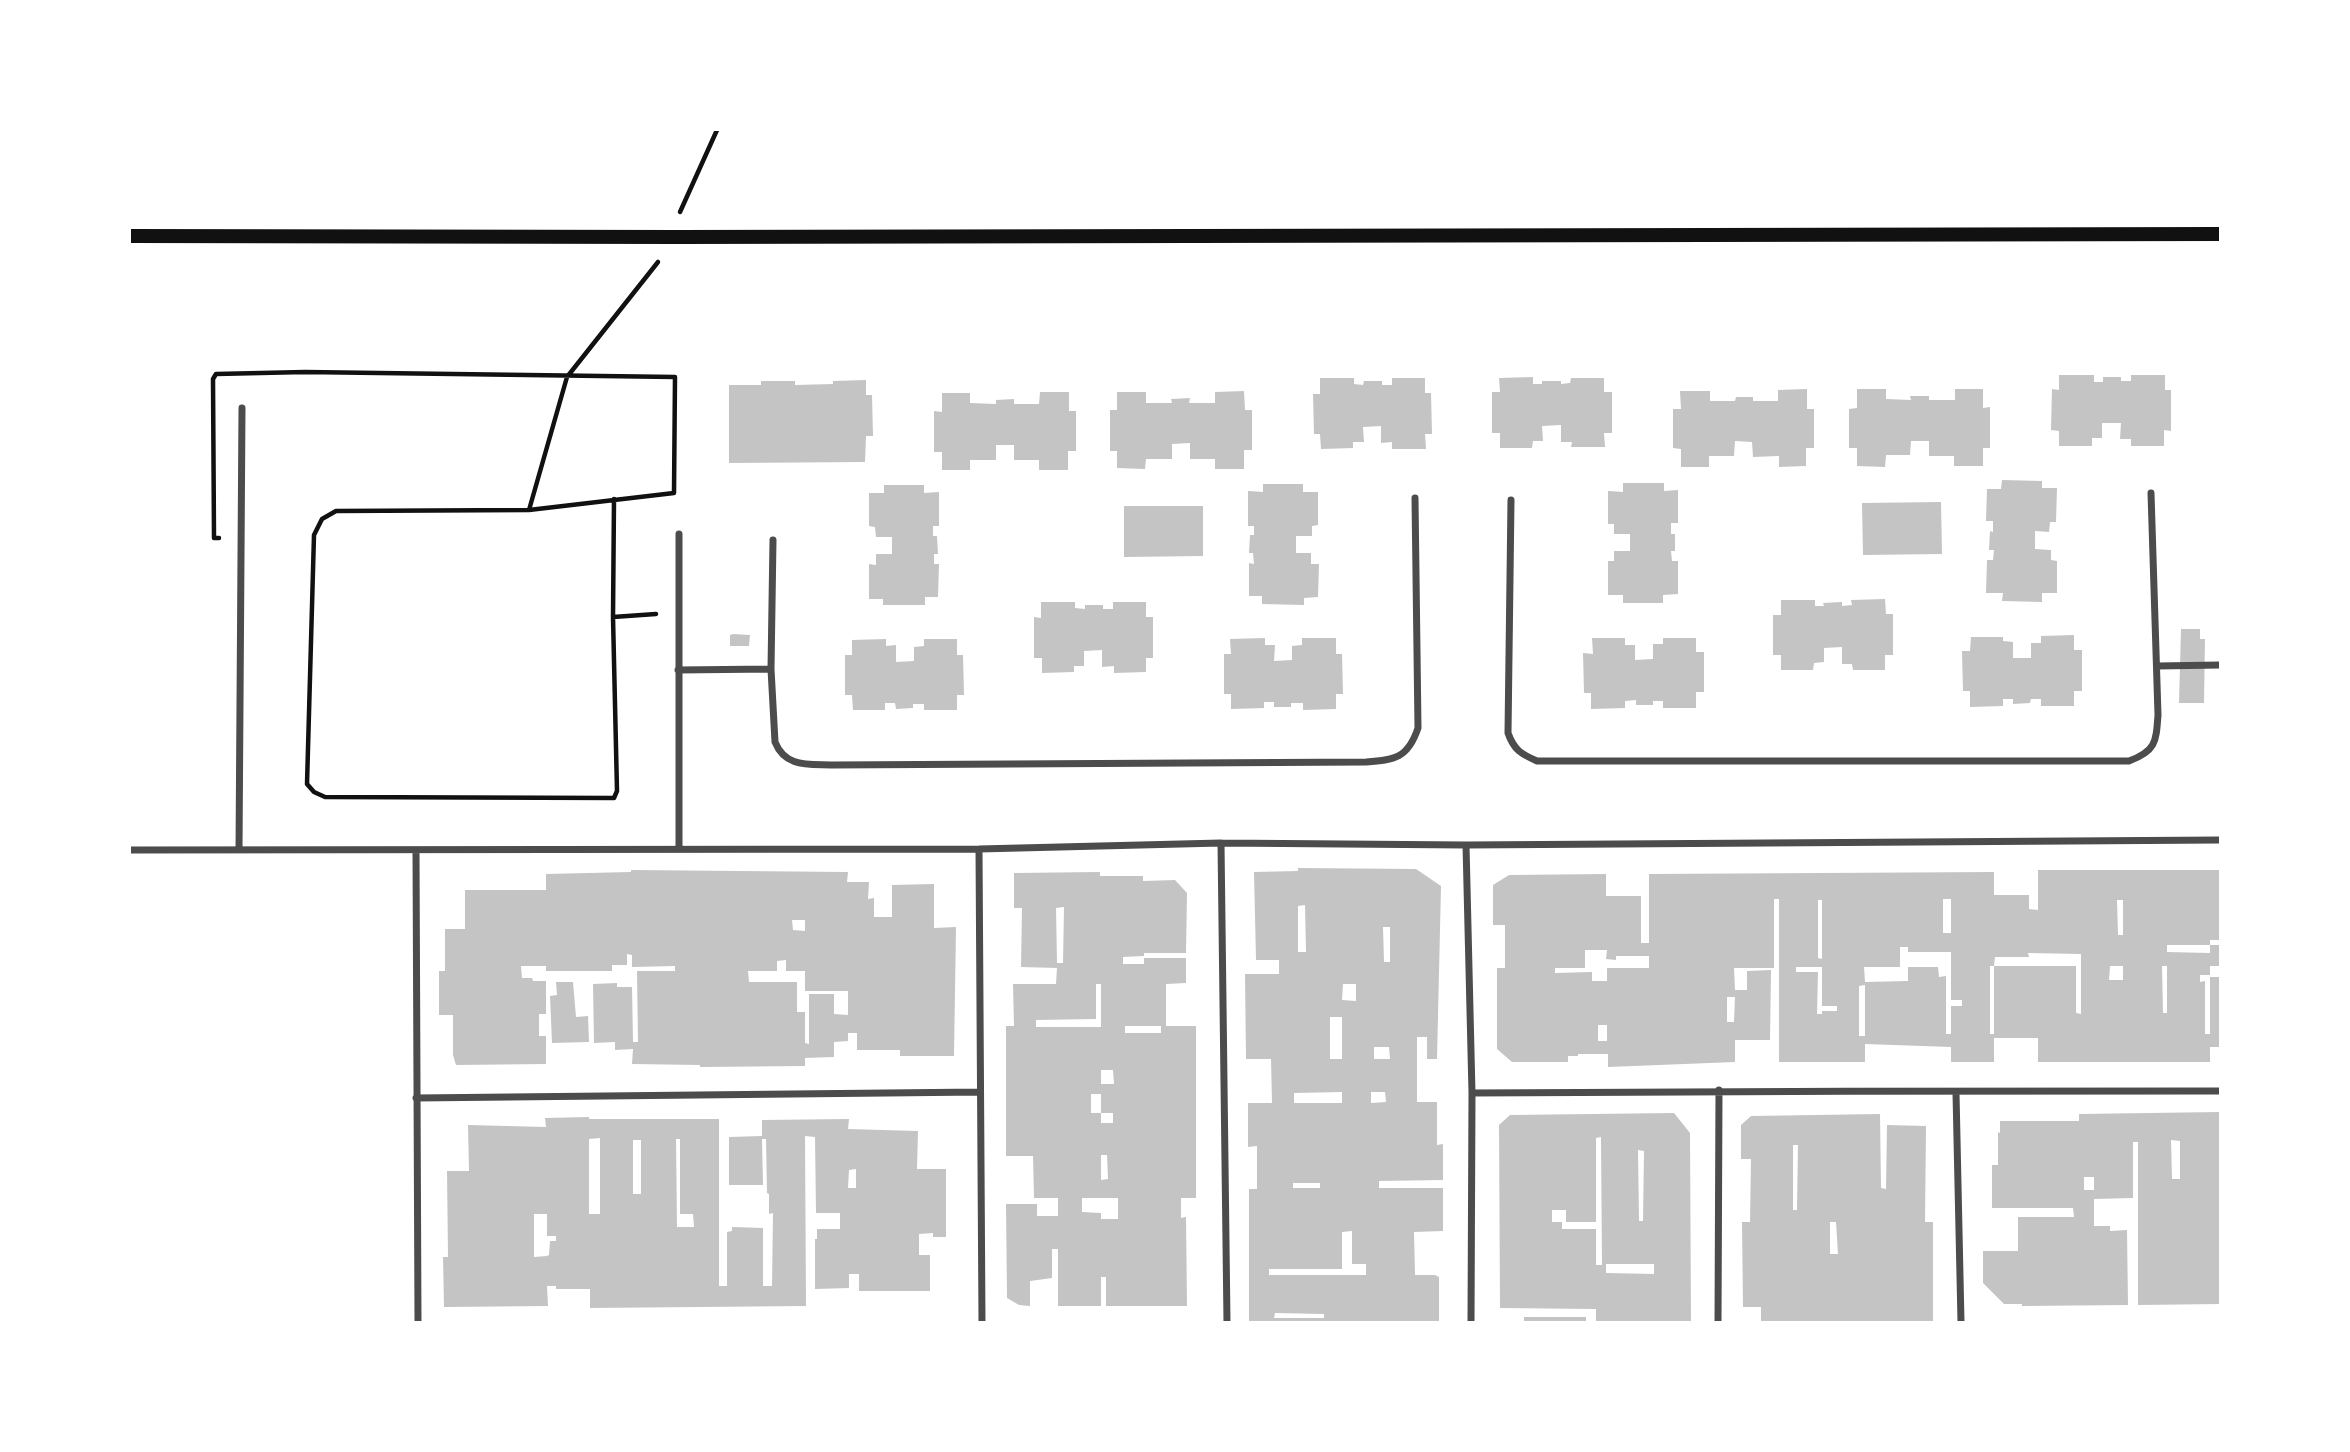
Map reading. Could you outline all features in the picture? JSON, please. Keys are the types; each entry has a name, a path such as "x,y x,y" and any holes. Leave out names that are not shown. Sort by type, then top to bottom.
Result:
{"main road":[{"path":"130,236 2221,234"}],"street":[{"path":"239,850 242,408"},
{"path":"1511,500 1508,733 1513,746 1521,754 1537,761 2129,761 2144,755 2152,748 2157,737 2151,493"},
{"path":"773,540 771,669 775,742 780,753 789,760 804,764 927,765 1366,762 1391,760 1404,754 1413,744 1418,728 1415,498"},
{"path":"678,848 679,534"},
{"path":"2157,666 2221,665"},
{"path":"678,670 771,669"},
{"path":"130,849 979,849 1221,844 2221,840"},
{"path":"1221,844 1227,1322"},
{"path":"1466,845 1472,1093 1471,1322"},
{"path":"979,849 982,1322"},
{"path":"416,850 418,1322"},
{"path":"1472,1093 1719,1090 1956,1093 2221,1091"},
{"path":"1718,1322 1719,1090"},
{"path":"416,1098 980,1093"},
{"path":"1956,1093 1961,1322"}],"path":[{"path":"529,510 567,377 678,237 680,212 717,130"},
{"path":"241,538 214,538 213,379 216,374 305,372 676,377 674,493 614,499 529,510 336,511 322,519 314,535 307,784 314,792 325,797 614,798 617,791 613,617 614,499"},
{"path":"613,617 678,612"}],"building":[{"path":"2059,375 2094,375 2094,382 2103,382 2103,377 2121,377 2121,381 2131,381 2131,375 2165,375 2165,390 2171,390 2171,431 2164,430 2164,446 2131,446 2131,439 2120,439 2121,423 2102,423 2102,438 2092,438 2092,446 2059,446 2059,431 2051,430 2052,389 2059,390"},
{"path":"1533,377 1533,384 1542,384 1542,381 1570,383 1571,378 1604,378 1604,392 1612,392 1612,433 1604,433 1605,447 1571,447 1572,442 1561,442 1561,425 1542,426 1543,441 1533,441 1532,448 1500,448 1500,433 1492,433 1492,392 1500,392 1499,378"},
{"path":"1320,378 1354,378 1354,384 1382,381 1382,385 1392,385 1392,378 1425,378 1425,393 1431,393 1432,434 1425,434 1426,449 1392,449 1392,442 1381,443 1381,426 1363,427 1364,442 1353,442 1353,448 1321,449 1320,434 1314,434 1313,394 1320,394"},
{"path":"866,380 866,395 872,395 873,436 866,436 865,462 729,463 729,385 761,385 761,381 795,381 795,385"},
{"path":"1807,389 1807,409 1814,409 1814,448 1806,448 1806,466 1779,467 1779,456 1753,457 1752,442 1735,441 1734,456 1709,456 1709,467 1681,467 1681,449 1673,448 1673,409 1681,409 1680,391 1710,391 1710,401 1735,401 1736,397 1753,397 1753,401 1778,401 1778,390"},
{"path":"1857,389 1886,389 1886,399 1911,400 1910,396 1929,396 1929,400 1955,400 1955,389 1983,389 1983,408 1990,407 1990,448 1983,448 1983,466 1954,466 1954,456 1929,456 1929,441 1911,441 1910,455 1886,455 1885,467 1857,466 1857,448 1849,448 1849,409 1857,408"},
{"path":"1244,391 1245,410 1252,410 1252,450 1244,450 1244,469 1215,469 1215,459 1190,459 1190,443 1172,444 1172,459 1146,459 1145,469 1117,468 1117,451 1110,451 1110,410 1117,410 1117,392 1146,392 1146,403 1172,403 1171,399 1190,398 1189,403 1215,403 1215,392"},
{"path":"1040,392 1069,392 1069,411 1076,411 1076,451 1068,451 1068,470 1039,470 1039,460 1014,460 1014,445 996,445 996,460 970,460 970,470 942,470 942,452 934,452 934,411 942,412 942,393 970,393 970,403 996,404 996,400 1014,399 1014,404 1039,404"},
{"path":"2002,480 2042,481 2042,488 2057,488 2056,522 2050,522 2049,532 2035,531 2035,549 2051,550 2051,560 2057,561 2057,593 2042,593 2042,602 2002,601 2003,593 1986,593 1987,560 1993,560 1994,550 1989,550 1993,521 1986,521 1987,489 2001,489"},
{"path":"1623,483 1664,483 1664,491 1678,490 1678,523 1671,523 1671,534 1675,534 1675,551 1671,551 1672,561 1678,561 1678,594 1663,595 1663,603 1623,603 1623,595 1608,595 1608,561 1614,561 1614,551 1630,551 1630,534 1614,534 1614,524 1608,524 1608,491 1623,492"},
{"path":"1263,484 1303,484 1303,492 1318,492 1318,525 1312,526 1312,536 1296,536 1296,553 1311,553 1311,564 1319,564 1318,597 1304,598 1304,605 1262,604 1262,596 1249,596 1249,563 1254,564 1253,553 1249,553 1250,535 1254,535 1254,526 1248,526 1248,491 1263,492"},
{"path":"884,485 924,485 924,493 939,492 939,526 933,526 933,536 937,536 938,554 934,554 934,564 939,564 938,597 925,597 925,605 883,605 883,599 869,599 869,564 876,565 876,554 892,554 892,537 876,537 875,527 869,526 869,493 884,493"},
{"path":"1941,502 1942,554 1863,555 1862,503"},
{"path":"1124,506 1203,506 1203,556 1124,557"},
{"path":"1885,599 1886,614 1893,614 1893,655 1885,655 1885,670 1853,670 1852,664 1842,664 1842,647 1824,648 1824,662 1814,663 1813,670 1781,670 1781,655 1773,655 1773,615 1781,615 1781,600 1815,600 1815,606 1842,602 1842,606 1852,605 1851,600"},
{"path":"1041,602 1075,602 1075,608 1103,605 1103,609 1113,609 1113,602 1146,602 1146,617 1153,617 1153,658 1146,658 1146,672 1114,673 1114,666 1102,667 1102,650 1084,651 1084,666 1074,666 1074,672 1042,673 1042,658 1034,658 1034,617 1041,618"},
{"path":"2181,629 2200,629 2200,639 2205,639 2204,703 2179,703"},
{"path":"730,635 750,635 749,646 730,646"},
{"path":"2074,635 2074,650 2082,650 2082,691 2074,691 2074,706 2041,706 2041,699 2013,704 2013,699 2003,699 2003,706 1970,707 1970,691 1963,691 1962,651 1970,651 1971,637 2003,637 2003,641 2013,642 2013,658 2031,658 2031,643 2041,643 2041,636"},
{"path":"1265,638 1265,645 1275,645 1274,661 1292,660 1292,646 1302,645 1302,638 1336,638 1336,654 1342,654 1343,694 1336,694 1336,709 1303,710 1303,703 1291,703 1291,707 1274,707 1274,702 1264,702 1264,708 1231,709 1231,694 1224,694 1224,654 1231,654 1230,639"},
{"path":"1592,638 1625,638 1625,645 1635,645 1635,660 1653,659 1653,644 1663,644 1663,638 1696,638 1696,652 1704,652 1704,692 1696,692 1696,708 1663,708 1663,701 1653,701 1653,705 1636,705 1636,700 1625,701 1625,708 1591,709 1591,693 1584,693 1583,653 1593,654"},
{"path":"886,639 886,646 896,645 896,662 914,661 914,647 924,646 924,639 957,639 957,655 963,655 964,695 957,695 957,710 924,710 924,704 896,709 895,703 885,703 885,710 853,710 852,695 845,695 845,655 852,655 852,640"},
{"path":"1298,868 1416,869 1441,886 1437,1059 1427,1059 1427,1037 1417,1037 1417,1102 1437,1102 1437,1145 1443,1144 1443,1180 1379,1181 1379,1188 1443,1188 1443,1231 1414,1232 1415,1275 1439,1277 1439,1322 1249,1322 1249,1189 1257,1189 1257,1146 1248,1147 1248,1103 1272,1103 1271,1059 1246,1059 1245,974 1279,974 1279,960 1256,960 1254,872 1298,871","holes":["1305,905 1306,952 1298,952 1298,906","1383,927 1390,927 1390,962 1384,962","1343,984 1356,984 1356,1001 1342,1000","1330,1017 1342,1017 1342,1059 1330,1059","1374,1047 1389,1047 1390,1059 1374,1059","1342,1092 1342,1103 1294,1103 1294,1093","1371,1092 1385,1092 1386,1102 1371,1103","1293,1183 1320,1183 1320,1188 1293,1188","1352,1231 1352,1264 1366,1264 1366,1275 1269,1275 1269,1269 1342,1269 1342,1232","1275,1313 1324,1314 1324,1318 1274,1318"]},
{"path":"2038,870 2220,870 2220,940 2210,940 2210,945 2220,945 2220,966 2210,966 2210,975 2200,975 2200,982 2205,981 2205,1034 2210,1034 2210,977 2220,977 2220,1047 2210,1047 2210,1062 2038,1062 2038,1038 1994,1038 1994,1062 1951,1062 1951,1047 1865,1044 1865,1062 1779,1062 1779,899 1774,899 1774,968 1734,968 1735,990 1747,990 1747,971 1771,970 1770,1040 1735,1040 1735,1062 1608,1067 1608,1054 1578,1054 1568,1056 1568,1062 1512,1062 1497,1049 1497,968 1505,968 1505,925 1493,925 1493,885 1509,875 1606,874 1606,896 1641,896 1641,943 1649,943 1649,874 1994,872 1994,895 2029,895 2029,909 2038,910","holes":["1943,899 1951,899 1951,933 1943,933","1818,900 1822,900 1822,959 1818,958","2117,900 2123,900 2123,935 2118,935","2167,945 2210,945 2210,953 2167,952","1900,947 1908,947 1908,952 1951,952 1951,1000 1962,1000 1962,1006 1951,1006 1951,1034 1946,1034 1946,976 1939,977 1938,967 1908,967 1908,981 1865,982 1864,967 1900,967","1585,950 1607,950 1606,959 1616,960 1616,956 1649,956 1649,968 1607,968 1607,981 1592,981 1592,972 1555,973 1555,968 1585,968","2028,953 2081,954 2081,1014 2076,1013 2076,966 1994,966 1995,957 2029,957","1990,966 1994,966 1994,1034 1990,1034","2110,966 2123,966 2123,980 2109,980","2162,966 2167,966 2167,1013 2163,1013","1796,967 1822,967 1822,1006 1837,1006 1837,1011 1822,1011 1822,1014 1817,1014 1818,972 1796,972","1865,985 1865,1036 1859,1036 1859,986","1727,997 1735,997 1734,1022 1727,1022","1598,1025 1607,1025 1607,1041 1598,1041"]},
{"path":"848,872 847,882 869,882 868,899 874,898 874,917 892,917 892,885 934,884 934,928 956,927 954,1056 900,1056 900,1050 857,1050 857,1033 848,1033 848,1041 834,1042 834,1057 805,1058 805,1066 700,1067 632,1064 633,1049 615,1050 615,1042 594,1043 593,984 617,983 617,987 632,987 633,1042 638,1042 637,971 675,971 675,966 632,967 632,955 627,954 627,965 612,965 612,971 546,971 546,966 521,966 522,978 546,981 546,1014 539,1014 539,1036 546,1036 546,1064 456,1065 453,1055 453,1015 439,1015 439,971 445,971 445,929 465,929 465,890 546,890 546,874","holes":["792,920 805,920 805,931 793,930","786,960 786,971 805,971 805,991 848,991 848,1015 834,1014 834,994 809,994 809,1044 805,1043 805,1012 797,1012 797,982 749,982 748,971 777,971 777,961"]},
{"path":"1100,872 1100,876 1143,876 1143,881 1175,880 1187,893 1186,953 1144,953 1144,956 1123,957 1123,964 1144,964 1144,958 1186,958 1186,983 1166,984 1166,1026 1196,1026 1196,1198 1181,1198 1181,1218 1186,1217 1187,1306 1106,1306 1106,1277 1101,1277 1101,1306 1058,1306 1058,1249 1052,1249 1052,1278 1030,1281 1030,1306 1019,1305 1007,1298 1006,1204 1037,1204 1037,1216 1058,1216 1058,1198 1034,1198 1033,1156 1006,1156 1006,1026 1014,1026 1013,984 1056,984 1057,968 1021,967 1022,908 1014,908 1014,873","holes":["1064,907 1063,963 1057,963 1056,908","1096,984 1101,984 1101,1027 1036,1027 1036,1020 1096,1019","1125,1026 1161,1026 1161,1033 1125,1033","1101,1070 1113,1070 1114,1084 1101,1084","1091,1094 1101,1094 1101,1113 1091,1113","1101,1113 1113,1113 1113,1123 1101,1123","1101,1155 1107,1155 1108,1179 1101,1180","1082,1198 1118,1198 1118,1219 1101,1219 1101,1213 1082,1212"]},
{"path":"556,982 573,982 576,1017 588,1016 589,1042 552,1043 550,996 557,995"},
{"path":"2220,1112 2220,1304 2138,1305 2138,1142 2133,1142 2133,1198 2094,1199 2094,1226 2110,1226 2110,1231 2127,1230 2128,1305 2004,1304 1983,1283 1983,1251 2018,1251 2018,1217 2074,1217 2073,1208 1992,1208 1992,1165 1998,1165 2000,1121 2079,1121 2079,1114","holes":["2171,1140 2180,1141 2180,1179 2172,1179","2084,1177 2094,1177 2094,1190 2084,1190"]},
{"path":"1674,1113 1690,1133 1691,1322 1596,1322 1596,1309 1500,1308 1499,1125 1510,1115","holes":["1601,1137 1602,1265 1596,1265 1596,1229 1562,1229 1562,1222 1552,1222 1552,1210 1566,1210 1566,1222 1596,1222 1596,1138","1638,1150 1644,1151 1643,1221 1639,1221","1606,1264 1654,1264 1654,1274 1606,1273"]},
{"path":"1880,1114 1881,1188 1886,1189 1887,1125 1926,1126 1925,1222 1933,1222 1933,1322 1761,1322 1761,1307 1743,1307 1742,1222 1750,1222 1751,1159 1741,1159 1741,1125 1751,1116","holes":["1793,1145 1798,1145 1797,1210 1793,1210","1830,1222 1836,1222 1838,1254 1830,1254"]},
{"path":"545,1118 719,1119 719,1286 727,1286 727,1232 732,1231 732,1227 763,1228 763,1286 772,1286 773,1213 769,1214 766,1139 762,1139 763,1185 729,1185 729,1137 762,1136 762,1120 849,1119 848,1129 918,1131 917,1169 946,1169 946,1237 933,1237 933,1233 919,1234 919,1255 930,1255 930,1291 859,1291 859,1274 849,1274 849,1288 815,1289 817,1229 840,1229 840,1213 816,1213 815,1137 805,1136 806,1306 590,1308 590,1289 556,1289 556,1286 547,1286 548,1306 444,1307 443,1257 448,1257 447,1171 469,1171 468,1125 546,1127","holes":["600,1138 600,1214 589,1214 589,1139","676,1139 680,1139 680,1214 693,1214 694,1227 677,1227","633,1140 641,1140 641,1194 633,1194","856,1169 856,1188 848,1188 849,1170","534,1214 547,1214 547,1236 556,1236 556,1241 550,1241 547,1256 534,1257"]},
{"path":"1524,1317 1586,1317 1586,1322 1524,1322"}]}
